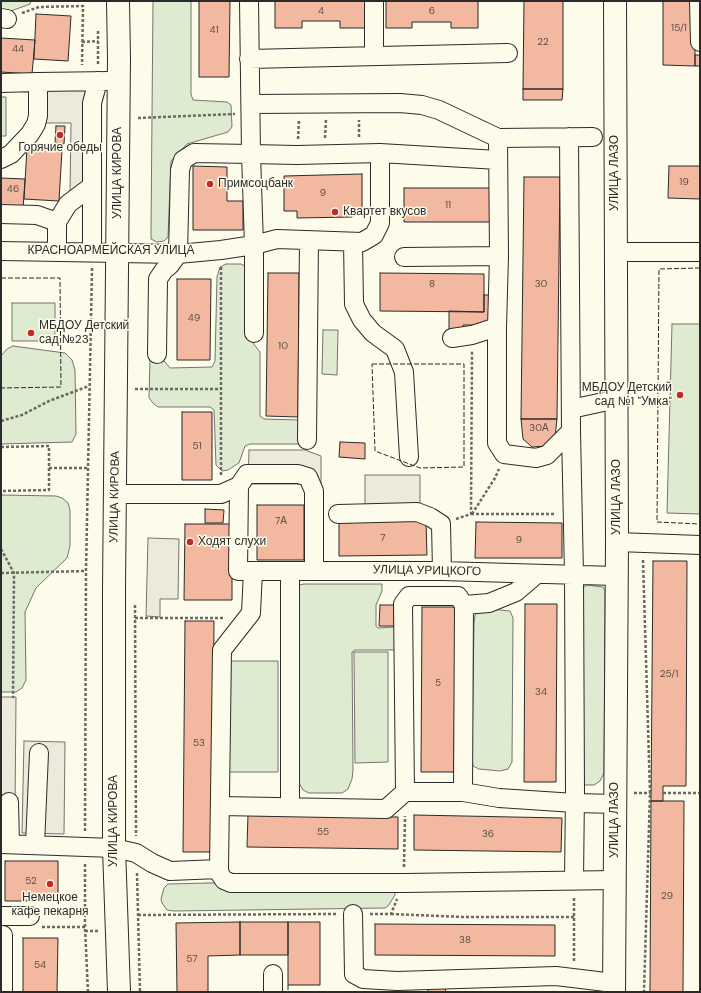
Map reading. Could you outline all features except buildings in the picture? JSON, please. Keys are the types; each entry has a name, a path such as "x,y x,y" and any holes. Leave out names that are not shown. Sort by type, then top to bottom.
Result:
{"main road":[{"name":"УЛИЦА КИРОВА","path":"118,1 99,81 118,252 114,848 119,992"},
{"name":"УЛИЦА ЛАЗО","path":"614,988 617,542 615,1"}],"street":[{"path":"249,1 254,245 254,332"},
{"path":"374,1 374,56"},
{"path":"699,1 700,42"},
{"path":"249,59 508,53"},
{"path":"1,83 99,81 92,103 92,252"},
{"path":"1,158 11,154 30,134 36,124 38,116 38,82"},
{"path":"251,109 299,103 400,103 422,105 438,110 498,138 594,137"},
{"path":"570,137 571,431 574,574 574,881"},
{"path":"498,138 499,256 497,327 497,443 504,454 536,458 547,455 571,431"},
{"path":"156,354 158,279 178,254 180,170 183,160 194,153 297,155 380,153 498,160"},
{"name":"КРАСНОАРМЕЙСКАЯ УЛИЦА","path":"1,251 178,254 254,245 277,239 362,242 374,235 380,223 380,153"},
{"path":"57,252 57,222 68,204 92,186"},
{"path":"1,214 37,215 57,222"},
{"path":"306,440 309,241"},
{"path":"346,242 354,304 362,320 373,333 395,349 404,372 408,458"},
{"path":"616,252 700,252"},
{"path":"404,257 499,256"},
{"path":"452,338 472,335 497,327"},
{"path":"571,408 617,399"},
{"path":"116,494 221,494 239,486 247,474 298,474 308,477 314,491 314,570"},
{"path":"239,486 251,613 222,650 219,870 224,880 231,883 404,883 615,880"},
{"path":"338,514 417,512 430,517 441,524 442,570"},
{"path":"617,542 700,545"},
{"name":"УЛИЦА УРИЦКОГО","path":"246,571 442,570 616,576"},
{"path":"290,571 290,807"},
{"path":"464,605 489,603 516,592 537,574"},
{"path":"405,792 403,604 409,596 458,596 464,605 463,792"},
{"path":"35,845 39,753"},
{"path":"220,806 386,809 405,792 463,792 498,798 616,804"},
{"path":"9,802 5,844 114,848 136,853 152,864 170,871 219,870"},
{"path":"353,914 354,974 363,979 398,987 561,982 614,988"},
{"path":"1,916 30,916"},
{"path":"3,935 3,992"},
{"path":"273,974 273,992"}],"path":[{"path":"4,18 39,6 83,6 82,42 99,81"},
{"path":"98,28 99,81"},
{"path":"82,42 98,41"},
{"path":"325,154 326,102"},
{"path":"297,155 299,103"},
{"path":"358,154 359,103"},
{"path":"137,118 251,109"},
{"path":"221,250 221,494"},
{"path":"88,992 84,927 86,571 92,252"},
{"path":"471,514 472,335"},
{"path":"1,421 22,415 49,401 89,386"},
{"path":"134,389 221,389"},
{"path":"1,447 48,446 49,468 49,490 1,491"},
{"path":"471,514 495,478 504,454"},
{"path":"49,468 88,468"},
{"path":"441,524 471,514 572,514"},
{"path":"643,543 650,793 644,992"},
{"path":"1,549 14,572 12,698"},
{"path":"1,573 86,571"},
{"path":"135,618 225,618"},
{"path":"390,914 404,883 405,792"},
{"path":"663,793 700,793"},
{"path":"561,982 574,917 574,881"},
{"path":"138,915 390,914 462,917 574,917"}],"green space":[{"path":"1,1 31,1 30,4 1,14"},
{"path":"153,1 191,1 191,94 193,100 227,102 231,105 232,127 228,132 187,144 171,161 168,237 164,241 157,242 151,239"},
{"path":"1,97 6,97 6,136 1,136"},
{"path":"226,264 241,264 247,267 249,338 260,352 260,416 264,419 301,420 300,444 250,444 245,446 239,463 228,470 222,471 216,465 214,410 210,407 158,407 149,398 150,359 159,357 170,368 212,367 215,361 217,277 220,267"},
{"path":"12,303 55,303 55,341 12,341"},
{"path":"672,324 700,324 700,514 667,513"},
{"path":"323,330 338,330 337,375 322,374"},
{"path":"13,346 65,353 72,360 75,370 76,434 72,442 1,444 1,356 7,349"},
{"path":"1,495 56,496 62,498 68,503 70,510 70,546 67,558 36,588 25,612 26,680 22,688 16,692 1,692"},
{"path":"382,584 382,591 376,605 376,626 378,628 395,627 396,650 355,650 352,652 353,770 352,779 348,789 342,793 309,793 303,790 299,783 299,585"},
{"path":"587,585 603,587 605,591 604,773 600,781 594,785 583,785 581,589"},
{"path":"490,609 510,611 513,618 512,762 508,769 500,771 479,769 473,766 472,757 474,623 475,615 479,611"},
{"path":"354,652 388,652 388,762 355,763"},
{"path":"229,661 278,661 278,772 229,772"},
{"path":"208,883 395,891 395,895 385,908 174,911 167,910 162,903 161,899 164,888 168,884"}],"shaded area":[{"path":"43,90 86,90 86,194 70,194 71,123 43,123"},
{"path":"249,450 305,450 321,456 321,484 248,484"},
{"path":"365,475 420,475 420,506 365,506"},
{"path":"148,538 179,539 178,599 160,599 160,617 146,616"},
{"path":"1,697 16,697 15,809 1,809"},
{"path":"24,741 65,742 64,834 22,833"}],"fence":[{"path":"700,268 659,269 657,522 700,524"},
{"path":"1,278 60,278 61,387 1,388"},
{"path":"372,364 464,364 464,467 420,468 375,451 372,364"},
{"path":"288,985 288,992"}],"place":[{"name":"Горячие обеды","path":"60,135"},
{"name":"Примсоцбанк","path":"210,184"},
{"name":"Квартет вкусов","path":"335,212"},
{"name":"МБДОУ Детский сад №23","path":"31,333"},
{"name":"МБДОУ Детский сад №1 \"Умка\"","path":"680,395"},
{"name":"Ходят слухи","path":"190,542"},
{"name":"Немецкое кафе пекарня","path":"50,884"}]}
